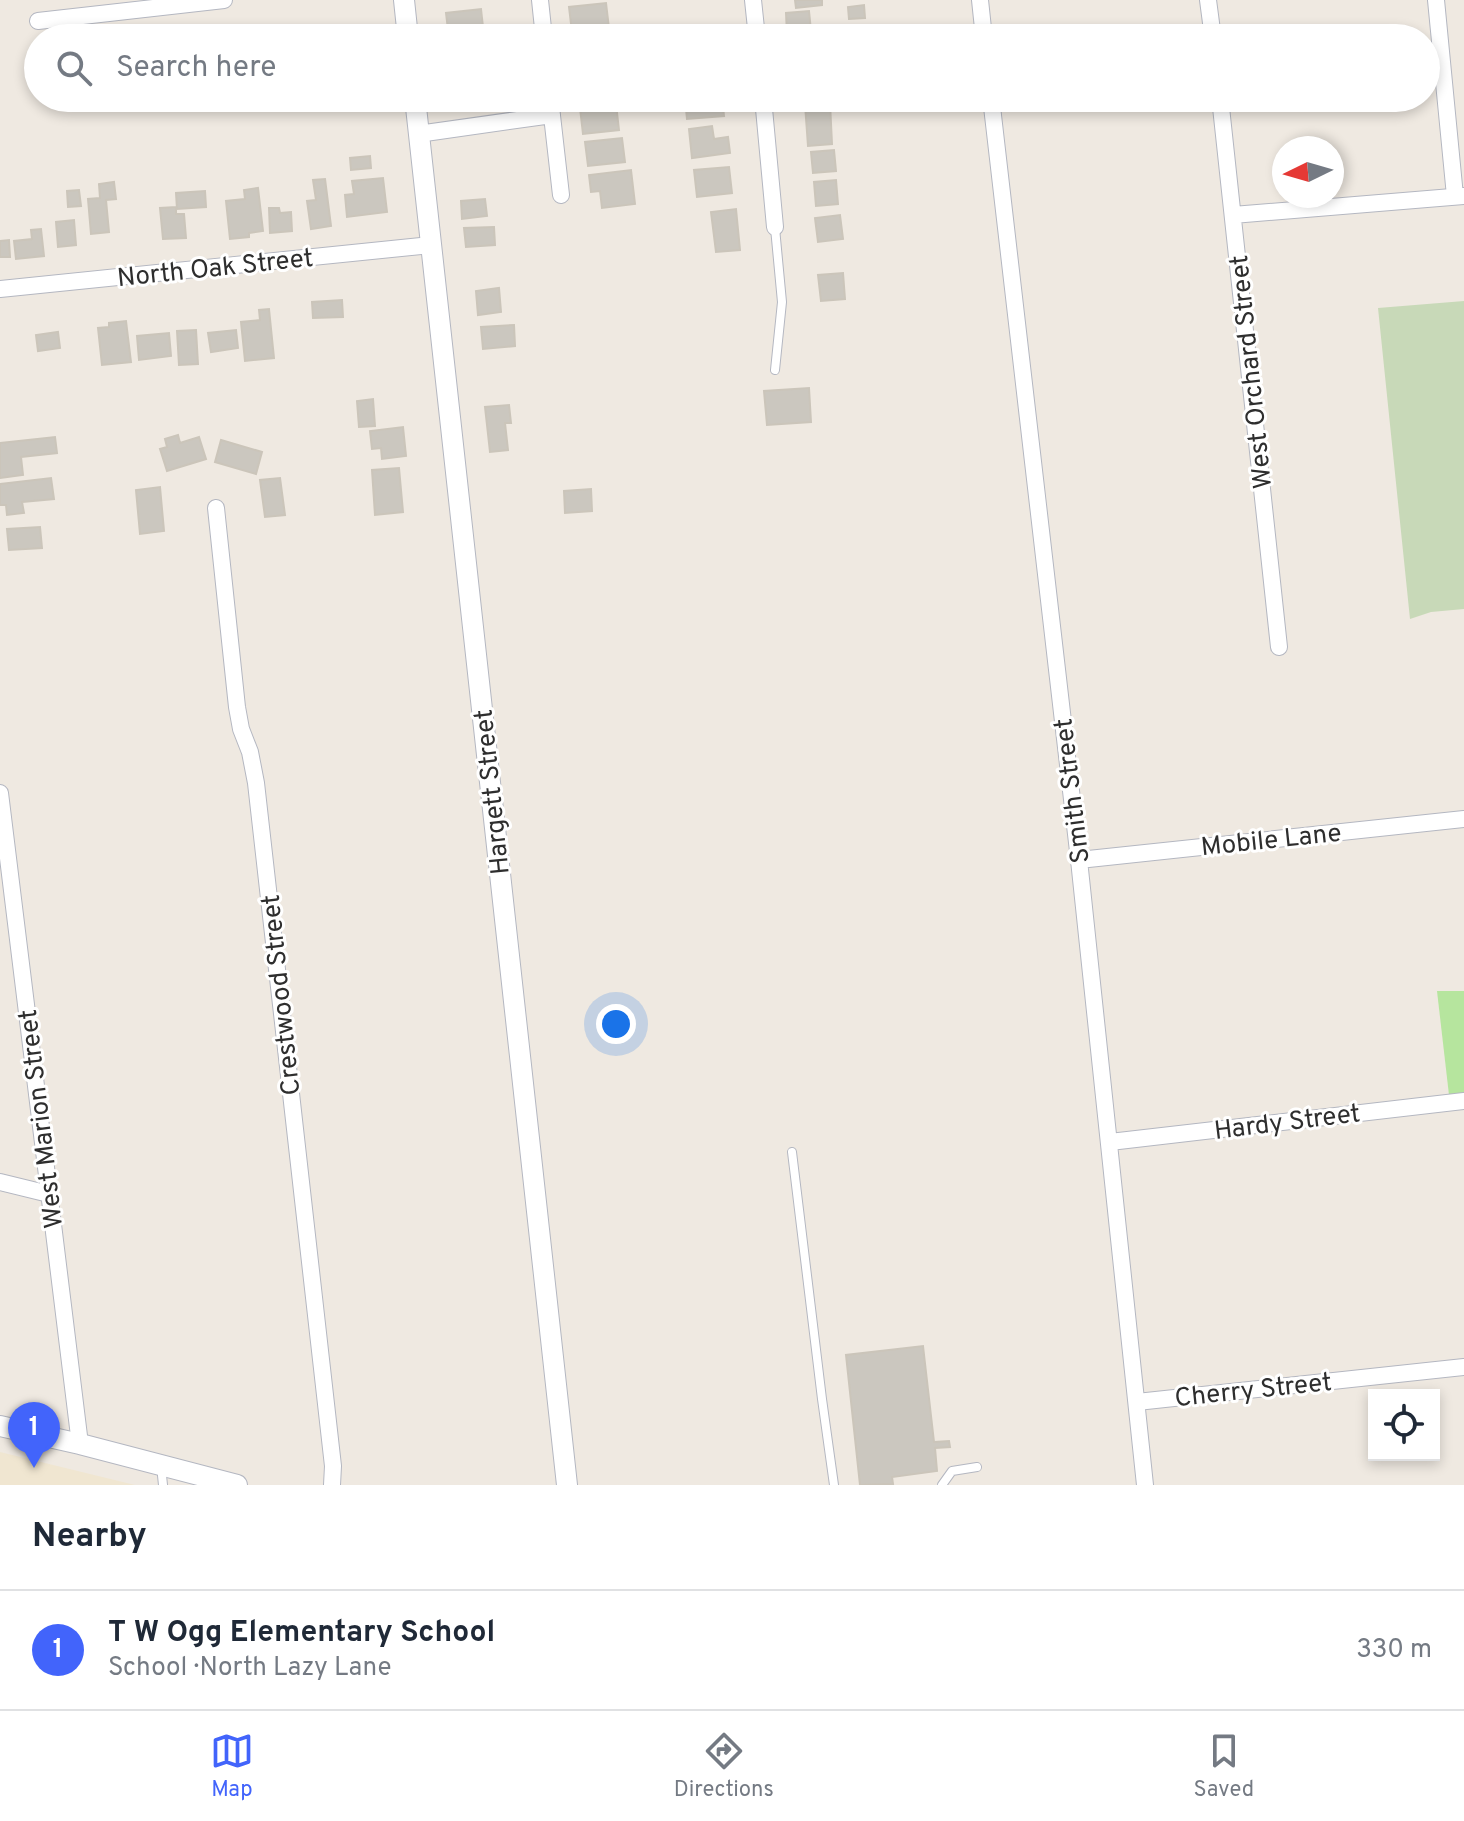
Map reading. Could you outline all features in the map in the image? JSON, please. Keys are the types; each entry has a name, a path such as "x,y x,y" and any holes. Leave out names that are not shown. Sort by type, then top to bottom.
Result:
{"street":[{"path":"38,21 224,0"},
{"path":"404,0 407,24"},
{"path":"540,0 543,24"},
{"path":"753,0 756,24"},
{"path":"980,0 983,24"},
{"path":"1208,0 1211,24"},
{"path":"1436,0 1439,24"},
{"path":"1233,215 1460,196 1440,33"},
{"name":"Hargett Street","path":"416,112 567,1485"},
{"path":"418,134 522,112"},
{"path":"552,112 561,195"},
{"path":"764,112 775,227"},
{"name":"Smith Street","path":"993,112 1079,860 1145,1485"},
{"name":"West Orchard Street","path":"1222,112 1279,647"},
{"name":"North Oak Street","path":"0,289 431,245"},
{"name":"Crestwood Street","path":"216,508 237,707 256,783 333,1466 332,1485"},
{"name":"West Marion Street","path":"0,793 80,1444"},
{"name":"Mobile Lane","path":"1079,860 1464,819"},
{"name":"Hardy Street","path":"1110,1142 1464,1101"},
{"path":"0,1182 49,1194"},
{"name":"Cherry Street","path":"1137,1402 1464,1367"},
{"path":"0,1426 80,1444 162,1475 237,1485"}],"lane":[{"path":"775,227 782,302 775,370"},
{"path":"792,1152 834,1485"},
{"path":"942,1485 952,1471 977,1467"}],"shaded area":[{"path":"0,1452 135,1485 0,1485"}],"green space":[{"path":"1464,301 1464,609 1431,612 1410,619 1378,308"},
{"path":"1437,991 1464,991 1464,1094 1449,1095"}],"building":[{"path":"795,0 822,0 822,5 796,8"},
{"path":"606,3 609,24 571,24 569,7"},
{"path":"864,5 865,18 849,19 848,7"},
{"path":"481,9 483,24 447,24 446,13"},
{"path":"809,11 810,24 787,24 786,13"},
{"path":"580,112 617,112 619,130 583,134"},
{"path":"686,112 724,112 724,116 687,119"},
{"path":"806,112 830,112 832,144 808,146"},
{"path":"712,126 714,139 728,137 730,153 692,158 689,129"},
{"path":"622,138 625,162 588,166 585,142"},
{"path":"834,150 836,171 813,173 811,152"},
{"path":"370,156 371,168 351,170 350,158"},
{"path":"729,167 732,193 697,197 694,170"},
{"path":"631,170 635,204 602,208 600,191 591,192 589,175"},
{"path":"383,178 387,212 347,217 345,195 354,194 352,181"},
{"path":"325,179 331,226 311,229 307,201 316,200 313,180"},
{"path":"836,180 838,204 816,206 814,182"},
{"path":"114,182 116,199 106,200 109,232 91,234 88,199 100,198 99,184"},
{"path":"258,188 263,231 249,233 249,237 230,239 226,201 245,199 244,190"},
{"path":"79,190 81,206 68,207 67,191"},
{"path":"205,191 206,207 177,209 176,193"},
{"path":"485,199 487,216 462,219 461,201"},
{"path":"176,207 176,214 184,214 186,238 163,239 160,208"},
{"path":"269,208 279,208 280,213 291,212 292,231 270,233"},
{"path":"736,209 740,250 716,252 711,212"},
{"path":"840,215 843,239 818,242 815,218"},
{"path":"74,220 76,245 58,247 56,222"},
{"path":"494,227 495,245 466,247 464,228"},
{"path":"41,229 44,256 16,259 14,241 32,239 31,230"},
{"path":"9,240 10,257 0,257 0,241"},
{"path":"843,273 845,299 821,301 818,275"},
{"path":"499,288 501,312 478,315 476,291"},
{"path":"342,300 343,317 313,318 312,302"},
{"path":"269,309 274,358 245,361 241,322 260,320 259,310"},
{"path":"126,321 131,362 102,365 98,328"},
{"path":"514,325 515,346 483,349 481,327"},
{"path":"196,330 198,364 179,365 177,331"},
{"path":"236,330 238,348 211,352 208,333"},
{"path":"58,332 60,348 38,351 36,335"},
{"path":"169,333 171,356 139,360 137,336"},
{"path":"809,388 811,422 767,425 764,391"},
{"path":"373,399 375,426 359,427 357,401"},
{"path":"509,405 511,423 505,423 508,450 490,452 485,407"},
{"path":"403,427 406,456 382,459 381,448 372,449 370,431"},
{"path":"178,435 180,443 199,437 206,459 167,471 160,449 167,447 165,439"},
{"path":"55,437 57,453 21,457 23,475 0,478 0,443"},
{"path":"221,440 262,452 256,474 215,462"},
{"path":"399,468 403,512 375,515 372,470"},
{"path":"51,478 54,499 22,502 24,513 7,515 6,505 0,505 0,484"},
{"path":"280,478 285,515 265,517 260,480"},
{"path":"160,487 164,531 140,534 136,490"},
{"path":"591,489 592,511 565,513 564,491"},
{"path":"40,527 42,548 9,550 7,529"},
{"path":"923,1346 934,1442 949,1441 950,1447 935,1448 937,1471 892,1477 893,1484 860,1485 846,1355"}],"place":[{"name":"T W Ogg Elementary School","path":"34,1468"}]}
